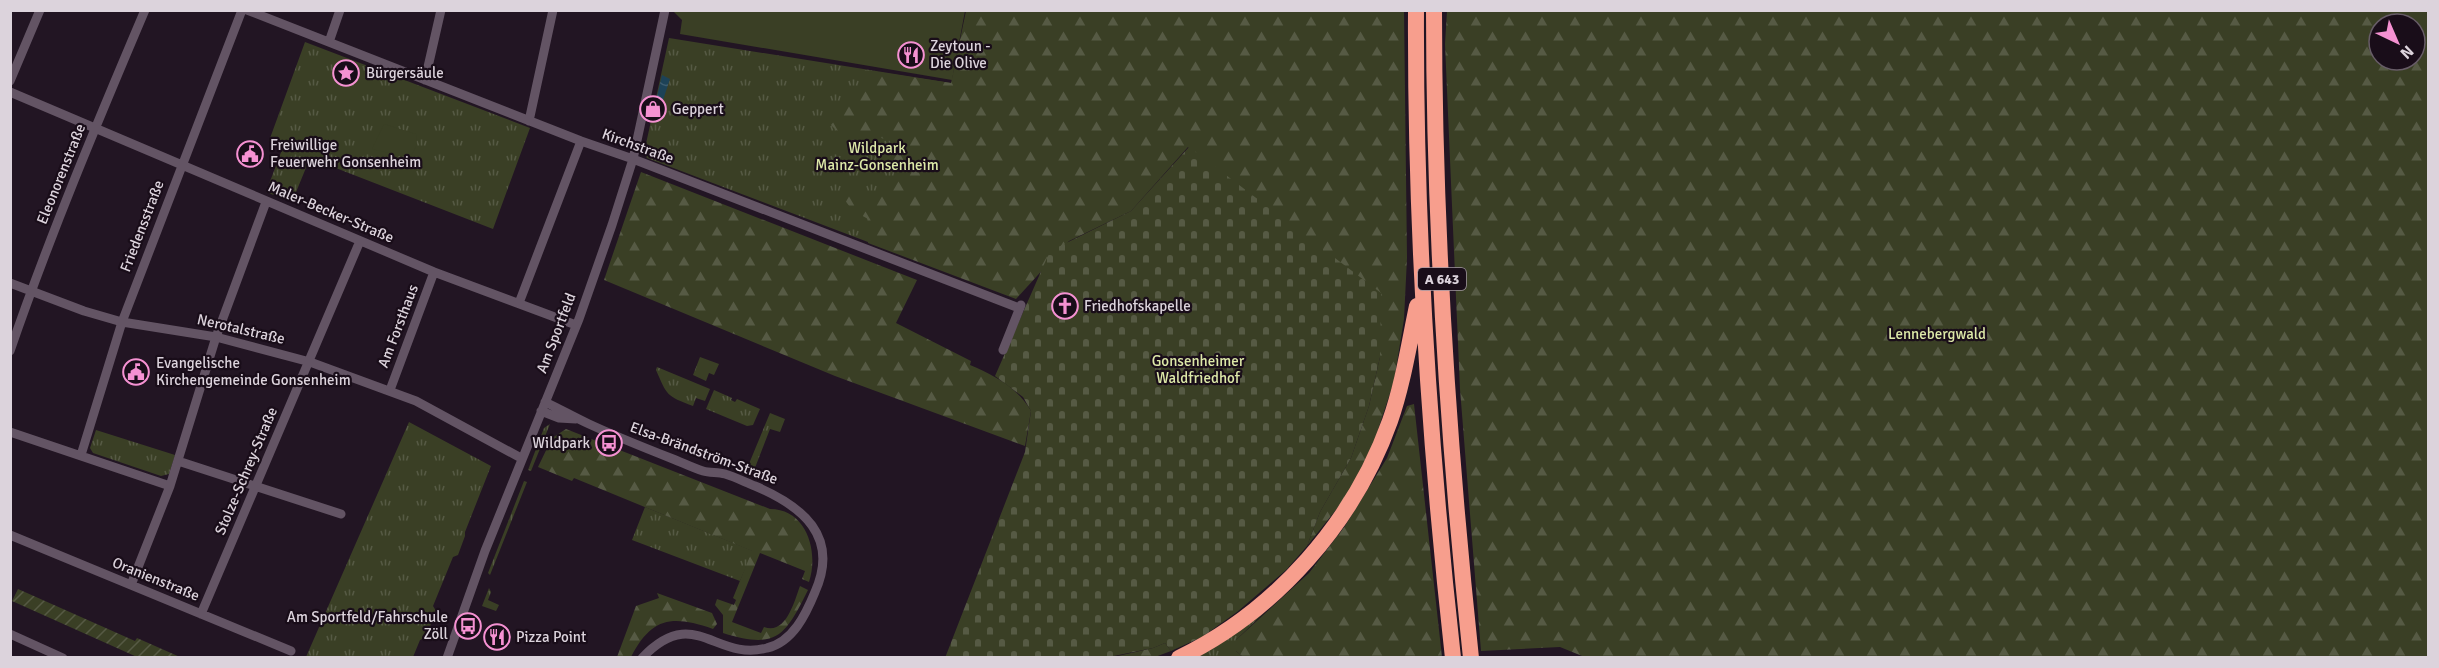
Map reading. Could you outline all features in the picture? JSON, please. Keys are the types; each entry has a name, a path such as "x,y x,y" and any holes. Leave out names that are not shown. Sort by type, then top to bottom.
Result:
{"highway":[{"name":"A 643","path":"1416,10 1422,281 1439,527 1453,657"},
{"name":"A 643","path":"1434,10 1434,77 1446,394 1471,657"},
{"path":"1179,657 1225,631 1256,609 1285,583 1312,555 1357,492 1382,440 1401,385 1422,281"}],"street":[{"path":"10,81 40,10"},
{"name":"Eleonorenstraße","path":"10,351 94,129 145,10"},
{"name":"Friedensstraße","path":"81,455 122,322 242,10"},
{"name":"Kirchstraße","path":"247,10 581,141 1020,305 1003,350"},
{"path":"329,42 340,10"},
{"path":"424,80 441,10"},
{"path":"529,121 553,10"},
{"name":"Am Sportfeld","path":"447,657 521,458 576,325 612,225 633,159 665,10"},
{"name":"Maler-Becker-Straße","path":"10,92 434,272 576,325"},
{"path":"519,303 581,141"},
{"path":"131,585 170,486 216,337 266,202"},
{"name":"Stolze-Schrey-Straße","path":"201,614 360,241"},
{"name":"Am Forsthaus","path":"390,390 434,272"},
{"name":"Nerotalstraße","path":"10,283 122,322 216,337 310,362 416,401 521,458"},
{"name":"Elsa-Brändström-Straße","path":"543,406 559,418 581,420 702,471 725,474 776,495 803,513 814,526 820,540 823,560 822,578 807,610 785,640 766,649 747,652 691,634 673,634 657,642 642,657"},
{"path":"10,432 170,486"},
{"path":"178,461 341,514"},
{"name":"Oranienstraße","path":"10,535 291,651"},
{"path":"10,634 63,657"}],"green space":[{"path":"673,11 965,11 952,80 680,34 682,20"},
{"path":"966,11 1404,11 1407,258 1404,319 1394,381 1374,442 1347,496 1307,546 1320,512 1351,458 1369,406 1380,357 1188,147 1131,211 1069,241 1016,299 868,243 868,219 852,210 842,196 848,190 876,201 893,187 895,170 890,141 864,132 843,137 831,125 858,93 865,70 951,83"},
{"name":"Lennebergwald","path":"1447,11 2428,11 2428,657 1587,658 1560,647 1481,651 1460,389 1445,44"},
{"name":"Wildpark Mainz-Gonsenheim","path":"669,38 951,83 989,288 647,158 644,153"},
{"path":"305,42 530,128 493,229 310,158 292,202 266,192 283,147 269,141"},
{"path":"384,124 416,134 416,147 411,155 408,157 372,149"},
{"name":"Gonsenheimer Waldfriedhof","path":"1189,147 1381,293 1380,357 1369,406 1351,458 1320,512 1307,546 1286,570 1237,612 1202,637 1171,651 1165,643 1153,648 1109,657 945,658 1025,452 1031,411 1023,397 995,376 1050,251 1131,211"},
{"path":"641,172 917,280 896,323 971,361 970,365 988,373 1012,389 1031,411 1025,446 835,376 604,280"},
{"path":"700,357 719,364 714,375 709,373 706,381 693,375"},
{"path":"657,367 710,389 705,401 696,398 693,406 672,397 663,385 656,370"},
{"path":"714,390 732,398 731,400 735,402 737,399 760,409 753,425 747,426 706,409"},
{"path":"1414,404 1442,657 1243,657 1236,651 1236,640 1309,573 1345,526 1387,458 1407,406"},
{"path":"770,413 785,419 780,432 770,429 753,473 746,471"},
{"path":"409,422 491,466 458,555 453,557 433,606 436,611 426,637 420,640 413,657 306,657"},
{"path":"550,424 531,471 528,470 544,428"},
{"path":"566,429 793,516 807,534 811,546 812,570 809,582 802,579 805,571 760,553 732,622 761,633 764,627 778,626 788,616 800,586 808,590 793,619 777,635 768,639 741,638 723,633 723,615 715,605 717,599 734,605 736,600 733,598 752,551 574,478 572,481 538,467 552,438"},
{"path":"96,430 175,455 169,474 161,476 93,453 90,448"},
{"path":"524,481 527,482 490,575 488,573"},
{"path":"645,507 753,551 740,581 632,540"},
{"path":"489,588 491,592 488,600 499,605 496,611 482,606"},
{"path":"18,589 135,641 137,638 180,657 137,657 12,601"},
{"path":"657,593 712,613 717,624 713,629 686,622 664,623 647,634 631,657 617,657 636,606 659,598"},
{"path":"1267,610 1236,640 1236,651 1243,657 1196,658 1223,642"},
{"path":"1165,643 1171,651 1155,657 1109,658 1153,648"}],"water":[{"path":"662,75 670,79 663,100 656,100"}],"place":[{"name":"Zeytoun - Die Olive","path":"911,55"},
{"name":"Bürgersäule","path":"346,73"},
{"name":"Geppert","path":"653,109"},
{"name":"Freiwillige Feuerwehr Gonsenheim","path":"250,154"},
{"name":"Friedhofskapelle","path":"1065,306"},
{"name":"Evangelische Kirchengemeinde Gonsenheim","path":"136,372"},
{"name":"Wildpark","path":"609,443"},
{"name":"Am Sportfeld/Fahrschule Zöll","path":"468,626"},
{"name":"Pizza Point","path":"497,637"}]}
